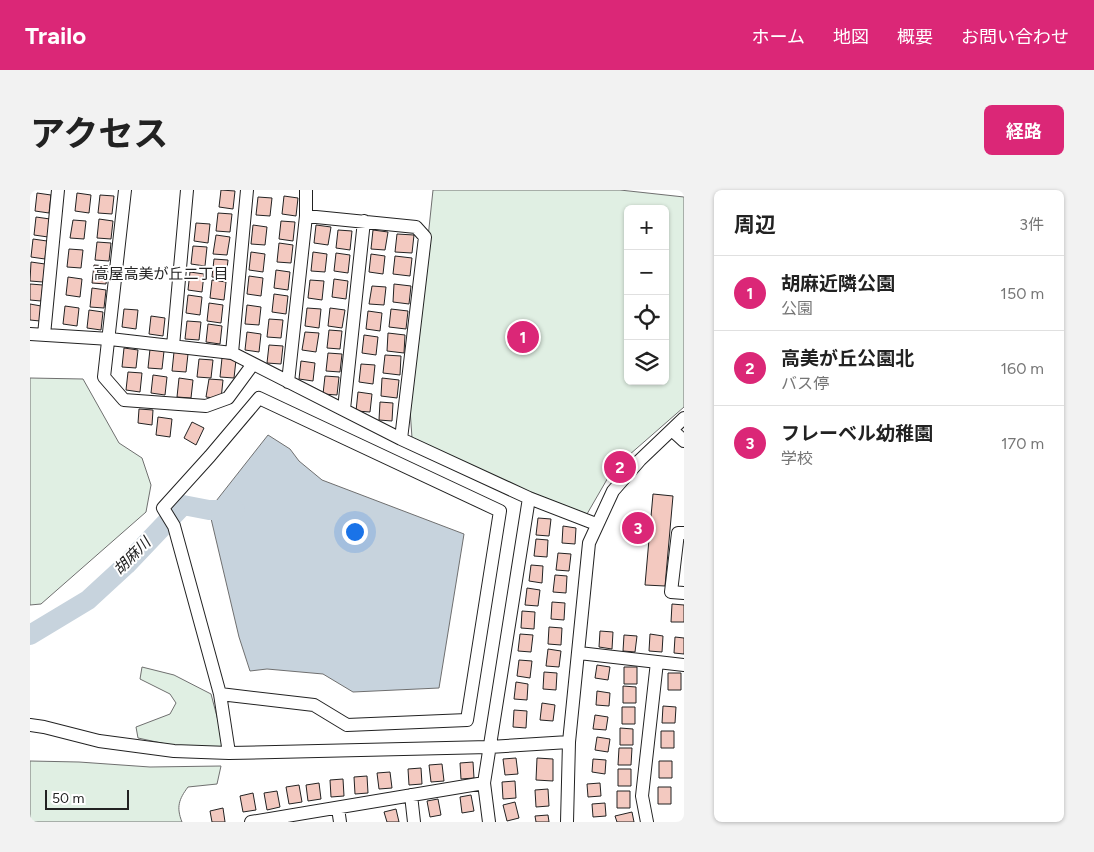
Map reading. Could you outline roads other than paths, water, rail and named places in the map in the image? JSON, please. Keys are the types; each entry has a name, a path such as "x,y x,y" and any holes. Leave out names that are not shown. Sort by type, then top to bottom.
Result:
{"street":[{"path":"44,335 58,190"},
{"path":"125,190 110,340 104,377 124,400 206,406 228,398 253,364"},
{"path":"173,346 187,190"},
{"path":"232,353 247,190"},
{"path":"288,382 306,216 306,190 300,190"},
{"path":"306,216 416,227 424,238 401,439"},
{"path":"344,409 364,221"},
{"path":"30,334 110,340 232,353 401,439 529,498 596,524"},
{"path":"220,694 314,705 347,725 467,720 500,510 258,398 210,456 163,508 174,526 220,694 229,753"},
{"path":"567,822 569,742 589,543 596,524 613,491 640,460 684,418"},
{"path":"672,430 684,442"},
{"path":"489,822 484,783 529,498"},
{"path":"684,534 678,533 671,592 684,593"},
{"path":"579,653 684,665"},
{"path":"647,822 642,796 657,662"},
{"path":"30,725 99,741 174,751 229,753 489,747 569,742"},
{"path":"251,822 484,783"},
{"path":"410,796 414,822"},
{"path":"338,808 340,822"}],"waterway":[{"name":"胡麻川","path":"30,635 88,600 126,565 183,505 209,510 235,510"}],"place":[{"name":"胡麻近隣公園","path":"523,337"},
{"name":"高美が丘公園北","path":"620,467"},
{"name":"フレーベル幼稚園","path":"638,528"}],"district":[{"name":"高屋高美が丘二丁目","path":"161,274"}]}
